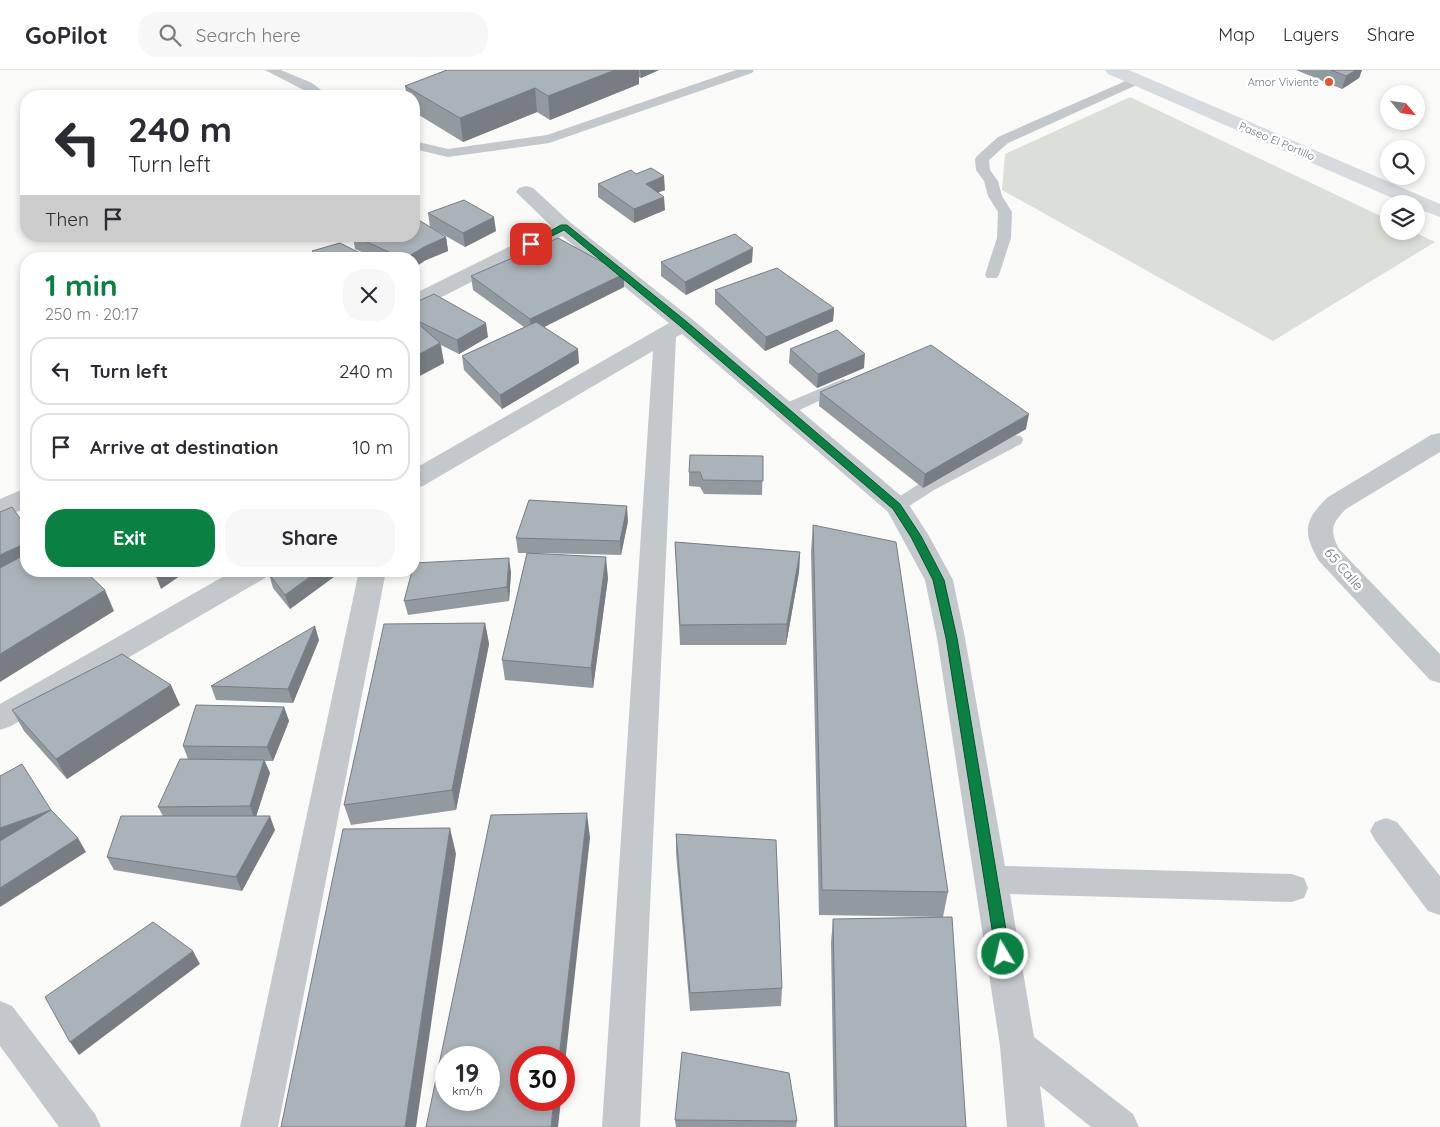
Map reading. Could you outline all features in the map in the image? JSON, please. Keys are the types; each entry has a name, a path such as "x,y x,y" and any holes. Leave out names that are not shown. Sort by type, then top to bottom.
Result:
{"main road":[{"name":"Paseo El Portillo","path":"1114,70 1440,212"}],"street":[{"path":"526,192 674,330 785,410 897,506 916,536 938,580 951,638 1018,1046 1026,1127"},
{"path":"420,299 564,227"},
{"path":"420,477 674,330"},
{"path":"621,1127 674,330"},
{"name":"65 Calle","path":"1440,441 1337,503 1324,514 1320,526 1320,538 1328,554 1440,672"},
{"path":"0,510 20,500"},
{"path":"0,718 246,577"},
{"path":"259,1127 372,577"},
{"path":"1386,831 1440,901"},
{"path":"991,880 1292,888"},
{"path":"0,1017 82,1127"},
{"path":"1018,1046 1120,1127"}],"lane":[{"path":"271,70 314,90"},
{"path":"420,147 448,153 549,139 748,70"},
{"path":"992,274 1004,238 1005,212 995,196 991,181 983,170 982,159 1003,140 1137,80"},
{"path":"785,410 854,380"},
{"path":"897,506 928,486 1015,440"}],"shaded area":[{"path":"1130,97 1380,216 1380,240 1425,240 1425,237 1435,242 1273,341 1002,190 1005,154"}],"building":[{"path":"447,70 615,70 548,96 535,88 460,118 420,95 420,90 412,90 405,86"},
{"path":"1331,70 1356,70 1346,76"},
{"path":"651,168 664,176 646,184 664,197 634,209 598,184 631,170 636,174"},
{"path":"464,200 494,217 463,233 428,213"},
{"path":"420,221 446,237 416,252 389,252 367,242 420,242"},
{"path":"735,234 753,248 685,282 661,262"},
{"path":"558,238 624,274 530,319 471,276"},
{"path":"340,243 358,252 313,252 312,251"},
{"path":"777,268 834,308 766,337 715,290"},
{"path":"434,294 486,323 457,340 420,322 420,300"},
{"path":"536,322 578,349 500,395 462,356"},
{"path":"420,325 440,343 420,354"},
{"path":"837,330 865,354 818,374 790,349"},
{"path":"931,345 1029,414 925,474 820,392"},
{"path":"690,455 763,456 763,481 703,480 700,472 689,472"},
{"path":"529,500 627,506 620,541 516,538"},
{"path":"12,507 20,518 20,546 0,555 0,512"},
{"path":"813,525 896,542 948,892 822,890"},
{"path":"675,542 800,552 787,624 680,625"},
{"path":"527,553 606,557 591,668 502,660"},
{"path":"20,557 20,577 91,577 105,590 0,654 0,568"},
{"path":"509,558 507,587 404,601 410,577 420,577 420,563"},
{"path":"271,577 310,577 285,595"},
{"path":"485,623 452,790 344,805 384,624"},
{"path":"315,626 288,689 211,686"},
{"path":"122,654 171,685 56,759 12,710"},
{"path":"196,705 284,707 267,747 183,746"},
{"path":"180,759 264,760 250,806 158,807"},
{"path":"22,764 51,810 0,828 0,776"},
{"path":"51,810 78,838 0,888 0,841"},
{"path":"587,813 560,1046 510,1046 510,1111 553,1111 551,1127 426,1127 435,1084 435,1111 500,1111 500,1046 443,1046 491,815"},
{"path":"121,816 270,816 236,877 107,857"},
{"path":"450,828 405,1127 281,1127 343,829"},
{"path":"676,834 776,840 782,988 690,993"},
{"path":"952,917 966,1127 837,1127 833,919"},
{"path":"153,922 193,951 70,1042 45,997"},
{"path":"682,1052 789,1073 797,1121 675,1120"}],"place":[{"name":"Amor Viviente","path":"1329,82"}],"route":[{"path":"531,244 564,227 684,324 897,506 916,536 938,580 951,638 1003,954"}]}
